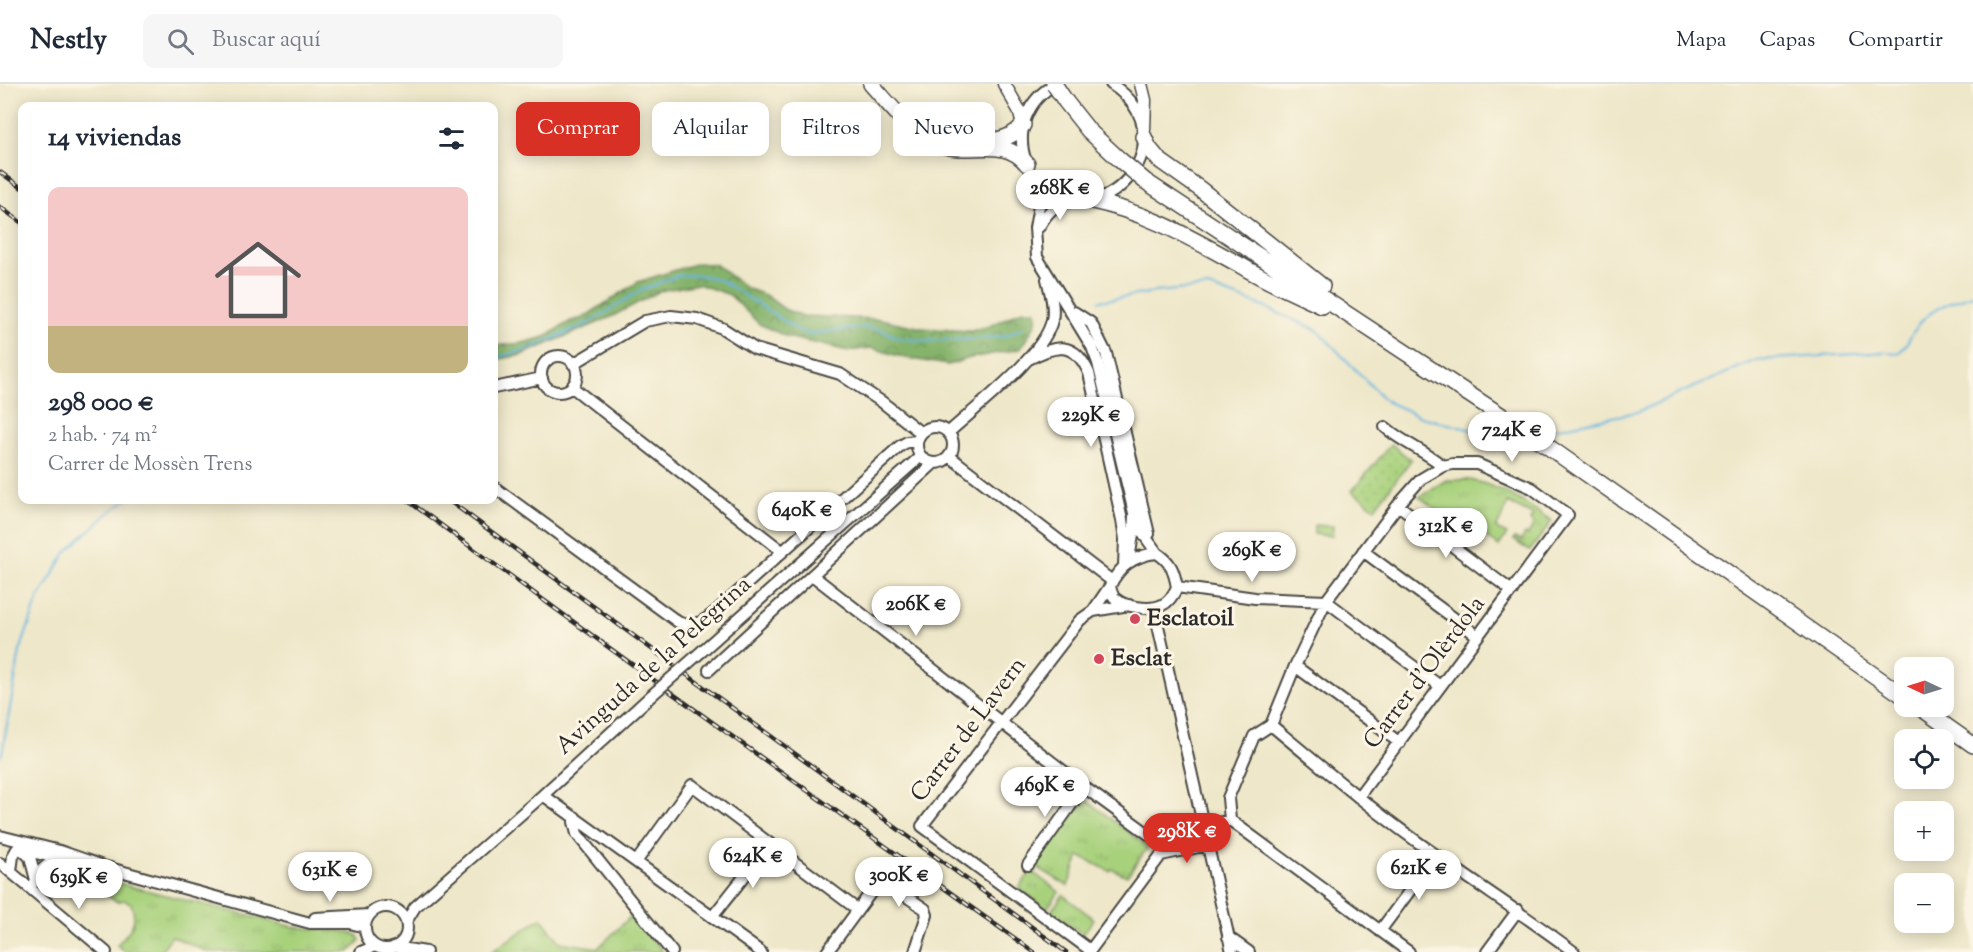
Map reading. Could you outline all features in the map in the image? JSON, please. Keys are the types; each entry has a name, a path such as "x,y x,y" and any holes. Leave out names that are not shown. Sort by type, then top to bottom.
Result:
{"highway":[{"path":"871,84 911,126 935,143 958,147 1005,148 1018,154 1031,171"},
{"path":"883,84 916,120 929,130 952,138 976,141 999,140 1012,135 1023,125"},
{"path":"1055,84 1089,131 1145,181 1549,448 1894,689"},
{"path":"1144,133 1149,148 1159,160 1216,202 1407,353"},
{"path":"1084,200 1132,211 1182,233 1268,281 1323,307 1407,353"},
{"path":"1934,717 1973,745"}],"main road":[{"path":"1004,84 1019,110 1023,125"},
{"path":"1141,84 1145,100 1144,133"}],"street":[{"path":"1055,84 1039,96 1031,106 1023,125 1022,144 1041,195 1035,238 1037,257 1092,347 1098,363 1134,513 1142,532 1173,570 1178,587"},
{"path":"1035,238 1045,216 1054,207 1066,202 1107,196 1125,183 1138,165 1142,154 1144,133 1138,112 1131,100 1111,84"},
{"path":"1031,171 1045,188 1064,198 1084,200"},
{"path":"948,433 1029,359 1045,339 1053,319 1052,296 1045,270"},
{"path":"1071,310 1091,323 1106,353 1146,524 1156,551"},
{"path":"573,364 645,321 671,316 697,319 722,328 755,349 840,374 882,402 919,437"},
{"path":"1029,359 1046,350 1059,347 1078,354 1085,363 1122,520 1126,564"},
{"path":"562,356 573,364 577,372 572,387 558,392 548,389 542,378 541,370 549,358 562,356"},
{"path":"498,387 542,378"},
{"path":"572,387 782,551"},
{"path":"934,427 944,429 948,433 953,442 949,456 940,463 934,463 920,456 919,437 925,429 934,427"},
{"path":"1385,427 1412,447 1427,453 1443,466 1420,479 1326,601 1295,666 1271,725 1254,736 1228,798 1230,820 1409,952"},
{"name":"Avinguda de la Pelegrina","path":"498,490 678,622 686,626 696,625 707,618 900,446 919,437"},
{"name":"Avinguda de la Pelegrina","path":"403,939 406,933 406,922 415,907 920,456"},
{"path":"949,456 1111,583"},
{"name":"Avinguda de la Pelegrina","path":"709,670 934,463"},
{"name":"Carrer d'Olèrdola","path":"1358,797 1568,515 1532,488 1485,467 1477,464 1443,466"},
{"path":"1398,505 1512,591"},
{"path":"1126,564 1133,534 1134,513"},
{"path":"1129,605 1116,599 1111,593 1111,583 1126,564 1144,554 1156,551"},
{"path":"1363,551 1478,636"},
{"path":"812,575 1084,787 1158,841 1161,855"},
{"name":"Carrer de Lavern","path":"1089,951 922,826 1080,620 1093,611 1111,583"},
{"path":"1178,587 1255,598 1326,601 1440,686"},
{"path":"1093,611 1129,605 1154,608 1168,601 1178,587"},
{"path":"1154,608 1232,952"},
{"path":"1295,666 1400,742"},
{"path":"1271,725 1358,797 1574,952"},
{"path":"636,862 692,785 858,910"},
{"path":"1028,865 1084,787"},
{"path":"543,795 760,952"},
{"path":"575,818 577,834 672,952"},
{"path":"1158,841 1162,837 1230,820"},
{"path":"0,840 22,849 30,857 34,885"},
{"path":"0,840 310,923 350,923 366,932 375,946"},
{"path":"713,916 770,844"},
{"path":"1089,951 1161,855 1208,845"},
{"path":"11,871 13,856 17,849 31,848 62,856"},
{"path":"1380,931 1436,855"},
{"path":"34,885 40,871 47,864 62,856"},
{"path":"0,863 34,885 106,952"},
{"path":"827,952 876,884 888,884 925,909 927,915 915,952"},
{"name":"Avinguda de la Pelegrina","path":"290,916 311,918 369,915 374,910 387,907 399,911 415,907"},
{"path":"1487,952 1518,910"},
{"path":"399,911 406,922"},
{"path":"362,951 369,915"},
{"path":"1228,937 1249,952"},
{"path":"362,951 375,946 388,948 403,939 423,951"},
{"path":"394,946 423,951"}],"green space":[{"path":"698,263 716,265 746,288 765,295 786,310 804,316 880,319 922,328 971,331 990,326 1023,310 1034,310 1037,314 1036,323 1020,349 970,358 948,365 906,358 872,348 848,351 787,337 759,324 730,295 698,284 660,291 609,318 521,355 498,359 498,346 545,337 571,321 583,318 638,282"},
{"path":"1391,444 1411,460 1375,508 1352,491"},
{"path":"1446,480 1472,480 1486,484 1515,498 1552,521 1530,551 1513,540 1515,538 1521,541 1525,534 1528,535 1534,524 1530,521 1533,515 1508,503 1496,529 1507,534 1499,546 1471,525 1466,530 1419,497"},
{"path":"1314,525 1333,526 1332,536 1314,534"},
{"path":"1085,799 1148,847 1127,876 1112,869 1110,871 1079,856 1068,886 1035,866"},
{"path":"53,867 294,927 348,932 357,935 360,940 350,952 208,952 172,936 160,952 125,952 117,945 134,921 131,903 124,900 117,902 92,886 66,874 50,895 40,891 44,877"},
{"path":"1031,871 1059,892 1047,909 1019,888"},
{"path":"1063,895 1094,919 1083,934 1051,911"},
{"path":"633,914 663,952 491,952 541,918 560,942 598,948"}],"waterway":[{"path":"498,357 529,349 591,322 639,291 677,276 689,275 706,276 722,281 808,334 867,327 899,338 926,341 1005,336 1022,328"},
{"path":"1099,301 1208,287 1257,304 1317,330 1386,401 1421,417 1504,436"},
{"path":"1548,430 1637,412 1756,360 1898,353 1926,317 1947,304 1973,295"},
{"path":"0,757 20,651 38,599 67,551 121,504"}],"railway":[{"path":"0,172 18,185"},
{"path":"0,207 18,220"},
{"path":"412,504 1034,952"},
{"path":"453,504 1066,952"}],"place":[{"name":"Esclatoil","path":"1135,619"},
{"name":"Esclat","path":"1099,659"}]}
